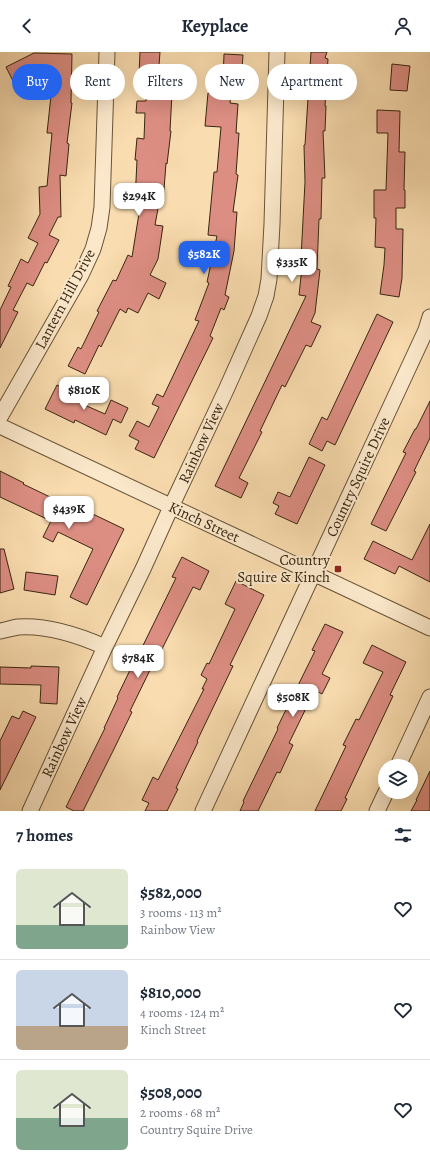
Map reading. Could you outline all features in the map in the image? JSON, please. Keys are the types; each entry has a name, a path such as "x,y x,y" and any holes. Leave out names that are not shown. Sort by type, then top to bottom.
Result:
{"street":[{"name":"Lantern Hill Drive","path":"0,417 81,275 93,249 102,207 107,52"},
{"name":"Rainbow View","path":"30,811 241,356 259,316 266,296 269,279 272,224 277,52"},
{"name":"Country Squire Drive","path":"203,811 426,330 430,317"},
{"name":"Kinch Street","path":"0,426 430,628"},
{"path":"0,631 17,627 34,627 63,631 84,637 105,647"},
{"path":"401,759 430,697"},
{"path":"377,811 383,799"}],"building":[{"path":"140,52 160,52 159,64 139,64"},
{"path":"311,52 327,52 325,58 328,59 328,64 310,64"},
{"path":"34,53 72,54 72,64 70,64 70,100 72,103 67,143 69,144 66,176 60,175 61,217 58,217 49,235 59,240 47,263 45,262 33,286 27,283 13,310 18,312 0,348 0,310 11,287 8,286 21,259 28,263 38,243 28,238 40,214 39,187 47,186 52,133 47,133 51,100 62,100 62,64 12,64"},
{"path":"224,54 243,55 242,64 224,64"},
{"path":"12,64 12,79 6,67"},
{"path":"392,64 410,66 407,91 390,90"},
{"path":"172,100 171,131 167,164 166,163 163,203 159,203 155,225 163,226 158,259 150,275 166,283 159,299 148,293 138,313 128,308 126,313 120,309 101,347 99,345 85,374 68,366 78,347 81,349 99,312 97,311 113,280 116,281 128,255 132,257 141,201 135,201 137,160 135,160 137,138 144,139 145,113 136,113 137,101"},
{"path":"207,100 230,100 230,103 238,104 236,133 239,133 236,174 238,175 233,212 237,212 234,251 225,295 229,297 224,310 221,308 210,336 213,338 154,458 135,449 139,441 129,436 137,421 149,427 159,407 152,404 157,394 163,397 199,321 195,320 209,283 207,282 217,236 208,235 214,172 217,172 221,127 205,126"},
{"path":"308,100 325,100 325,131 323,131 325,178 322,178 321,219 319,219 317,269 320,270 315,313 311,322 321,326 311,347 306,345 285,387 282,385 260,431 262,432 239,478 248,483 241,498 215,486 306,296 299,295 303,258 301,258 305,182 305,145"},
{"path":"377,110 400,111 399,152 405,152 405,208 396,208 396,229 403,229 402,278 399,297 380,294 385,248 375,247 376,218 374,218 374,190 386,190 388,133 377,133"},
{"path":"377,314 393,322 335,445 327,441 322,451 309,444 322,417 327,420"},
{"path":"57,385 76,394 73,400 105,414 111,400 128,408 121,423 113,419 106,435 75,420 74,423 45,409"},
{"path":"430,401 430,438 414,471 416,472 386,531 371,524 406,453 403,452"},
{"path":"309,457 325,465 297,524 275,514 279,506 273,503 278,492 290,497"},
{"path":"0,471 73,508 74,505 124,529 87,605 70,597 93,549 58,532 53,542 43,537 51,521 0,497"},
{"path":"430,524 430,582 399,566 395,574 364,559 373,541 412,560"},
{"path":"0,549 4,549 14,589 0,593"},
{"path":"182,557 209,571 200,590 193,587 153,667 152,666 130,711 132,712 83,811 74,811 66,807 105,728 118,698 117,697 176,578 172,577"},
{"path":"26,572 58,576 55,595 24,590"},
{"path":"236,581 264,595 230,665 233,666 197,741 198,742 176,788 178,789 167,811 145,811 149,803 142,800 153,777 158,780 204,689 202,689 207,679 201,675 207,663 209,664 235,609 225,604"},
{"path":"325,624 343,632 322,674 330,678 322,694 315,690 289,743 293,745 280,773 277,772 258,811 240,811 244,802 243,801 278,729 277,728 315,651 312,650"},
{"path":"372,645 406,662 390,695 393,696 345,798 347,799 341,811 315,811 346,746 343,745 356,719 359,720 383,672 363,663"},
{"path":"31,666 59,667 57,704 40,703 41,685 0,684 0,667 31,668"},
{"path":"23,711 36,717 0,790 0,741 12,716 19,719"},
{"path":"430,771 430,811 411,811 416,799 418,799 418,796"}],"place":[{"name":"Country Squire & Kinch","path":"338,569"}]}
